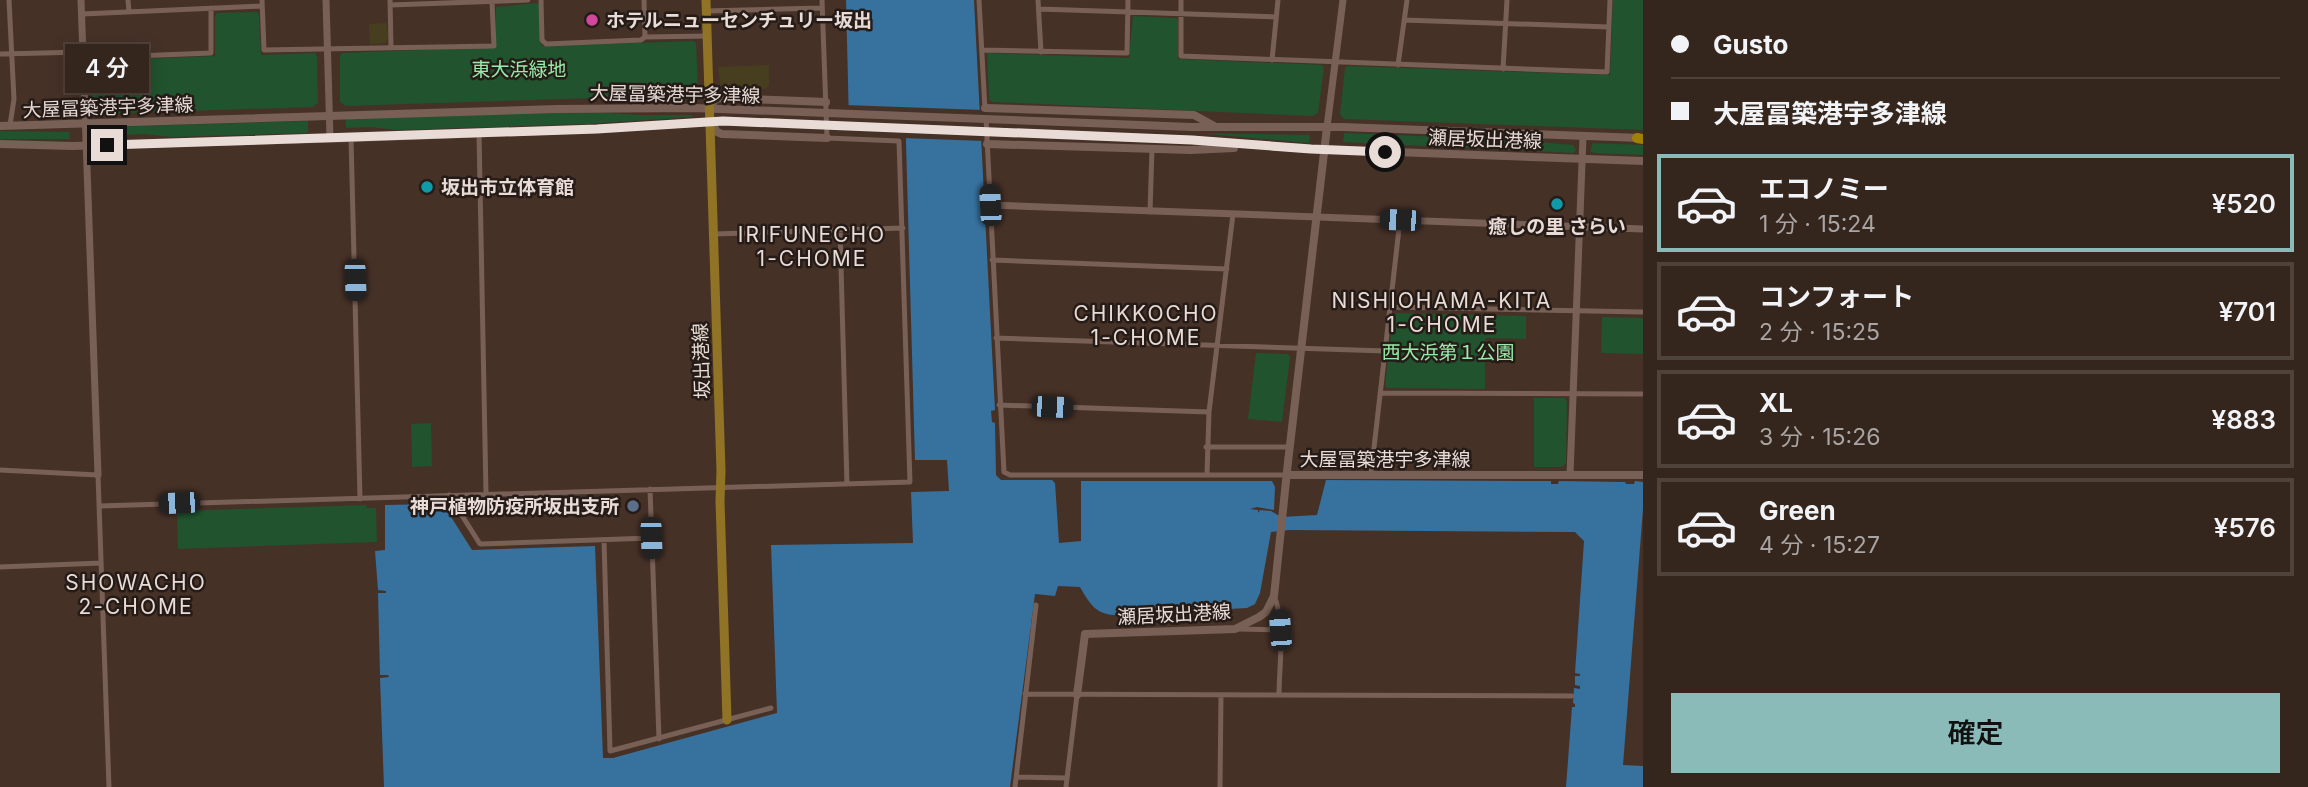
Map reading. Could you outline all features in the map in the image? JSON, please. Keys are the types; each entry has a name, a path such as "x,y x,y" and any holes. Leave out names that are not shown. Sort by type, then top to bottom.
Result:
{"main road":[{"name":"坂出港線","path":"706,5 727,720"},
{"path":"710,109 715,99 720,98 826,102"},
{"path":"985,108 1194,115 1216,127"},
{"name":"大屋冨築港宇多津線","path":"0,126 557,109 710,109 1090,124 1327,127 1287,475 1643,475"},
{"path":"711,122 717,132 722,134 827,138"},
{"name":"大屋冨築港宇多津線","path":"0,144 88,145 351,138 711,122 1192,140 1325,149"},
{"name":"瀬居坂出港線","path":"1327,127 1642,139"},
{"path":"987,144 1191,150 1265,146"},
{"name":"瀬居坂出港線","path":"1325,149 1643,161"},
{"path":"1274,596 1287,475"},
{"name":"瀬居坂出港線","path":"1077,695 1084,634 1235,629 1266,612 1274,596"}],"street":[{"path":"9,0 14,99 10,125"},
{"path":"81,0 109,787"},
{"path":"128,0 129,12"},
{"path":"326,0 330,138"},
{"path":"391,46 390,2 528,0"},
{"path":"541,0 542,40 547,44 707,36"},
{"path":"644,0 645,37"},
{"path":"99,506 910,482 899,141 827,138 822,0"},
{"path":"979,0 1003,468 1010,475 1287,475"},
{"path":"1038,0 1041,52"},
{"path":"1083,0 1084,9"},
{"path":"982,50 1127,54 1128,0"},
{"path":"1181,0 1181,56 1607,72 1610,0"},
{"path":"1272,60 1278,0"},
{"path":"1327,127 1343,0"},
{"path":"1398,65 1407,0"},
{"path":"1503,69 1507,0"},
{"path":"82,13 211,8 262,3 264,50 494,46 492,2"},
{"path":"706,5 822,8"},
{"path":"0,54 211,53 211,8"},
{"path":"1039,9 1276,17"},
{"path":"1404,20 1609,27"},
{"path":"479,133 486,494"},
{"path":"1570,475 1583,137"},
{"path":"351,138 360,499"},
{"path":"1150,212 1152,149"},
{"path":"990,205 1643,229"},
{"path":"1207,474 1209,412 1233,214"},
{"path":"1371,474 1400,220"},
{"path":"714,234 903,228"},
{"path":"840,230 847,484"},
{"path":"992,260 1227,269"},
{"path":"1390,307 1643,312"},
{"path":"996,338 1385,351"},
{"path":"1380,393 1643,394"},
{"path":"999,405 1209,412"},
{"path":"1206,447 1289,447"},
{"path":"0,470 98,475"},
{"path":"650,489 659,739"},
{"path":"449,495 480,544 651,538"},
{"path":"604,540 610,751 771,708"},
{"path":"0,567 101,563"},
{"path":"1274,596 1278,606 1280,630 1279,695"},
{"path":"1015,787 1036,605"},
{"path":"1235,629 1280,630"},
{"path":"1026,694 1572,696"},
{"path":"1066,787 1077,695"},
{"path":"1220,787 1221,695"},
{"path":"1016,777 1068,778"}],"green space":[{"path":"1613,0 1643,0 1643,130 1344,119 1340,114 1347,66 1610,75"},
{"name":"東大浜緑地","path":"537,3 542,46 694,41 698,88 690,95 346,106 340,102 342,53 496,47 496,7"},
{"path":"257,12 261,55 315,53 317,56 318,103 313,107 96,114 92,110 91,61 215,56 217,13"},
{"path":"1133,16 1176,18 1178,59 1322,65 1324,68 1318,113 1312,116 989,100 987,53 1129,58"},
{"path":"588,112 692,117 587,124 397,130 346,128 346,119"},
{"path":"308,121 308,133 106,136 106,127"},
{"path":"0,131 69,132 70,139 0,139"},
{"path":"1197,133 1310,135 1309,143"},
{"path":"1344,133 1516,140 1573,145 1576,150 1573,153 1343,142"},
{"path":"1593,143 1643,145 1643,155 1594,153 1590,151"},
{"name":"西大浜第１公園","path":"1393,315 1526,316 1526,339 1485,338 1485,389 1387,388 1385,386"},
{"path":"1602,317 1643,318 1643,354 1601,353"},
{"path":"1256,353 1288,354 1290,357 1282,422 1248,419"},
{"path":"1534,398 1565,398 1567,402 1566,464 1561,467 1534,467"},
{"path":"431,423 432,466 412,467 411,424"},
{"path":"366,505 367,508 376,508 377,542 178,549 177,511"}],"sand":[{"path":"387,23 388,39 385,43 370,44 369,24"},
{"path":"769,65 769,86 765,89 727,91 720,84 718,67"}],"water":[{"path":"846,0 974,0 996,475 1001,480 1052,480 1055,483 1059,543 1081,541 1081,481 1272,481 1275,487 1274,510 1257,507 1250,509 1258,510 1258,513 1260,510 1271,511 1281,517 1317,515 1326,480 1551,481 1551,484 1558,484 1559,481 1626,484 1643,482 1623,765 1643,766 1643,787 1566,787 1572,707 1575,707 1574,688 1580,689 1580,686 1575,685 1575,676 1580,674 1575,673 1584,541 1575,532 1289,530 1271,532 1260,593 1255,604 1247,608 1137,614 1136,611 1123,611 1122,615 1114,615 1096,609 1080,587 1058,586 1055,596 1035,594 1010,787 384,787 380,678 389,677 380,675 378,593 386,591 378,590 375,551 385,550 385,505 435,504 437,509 446,509 472,550 595,546 603,758 613,758 777,713 771,545 913,543 911,492 949,491 947,460 915,460 905,108 889,107 849,123"}],"pier":[{"path":"845,105 983,110 985,141 902,138 901,111 892,110 893,125 846,123"}],"place":[{"name":"ホテルニューセンチュリー坂出","path":"592,20"},
{"name":"坂出市立体育館","path":"427,187"},
{"name":"癒しの里 さらい","path":"1557,204"},
{"name":"神戸植物防疫所坂出支所","path":"633,506"}],"district":[{"name":"IRIFUNECHO 1-CHOME","path":"812,247"},
{"name":"NISHIOHAMA-KITA 1-CHOME","path":"1442,313"},
{"name":"CHIKKOCHO 1-CHOME","path":"1146,326"},
{"name":"SHOWACHO 2-CHOME","path":"136,595"}],"route":[{"path":"107,145 597,129 723,121 1192,140 1385,152"}]}
